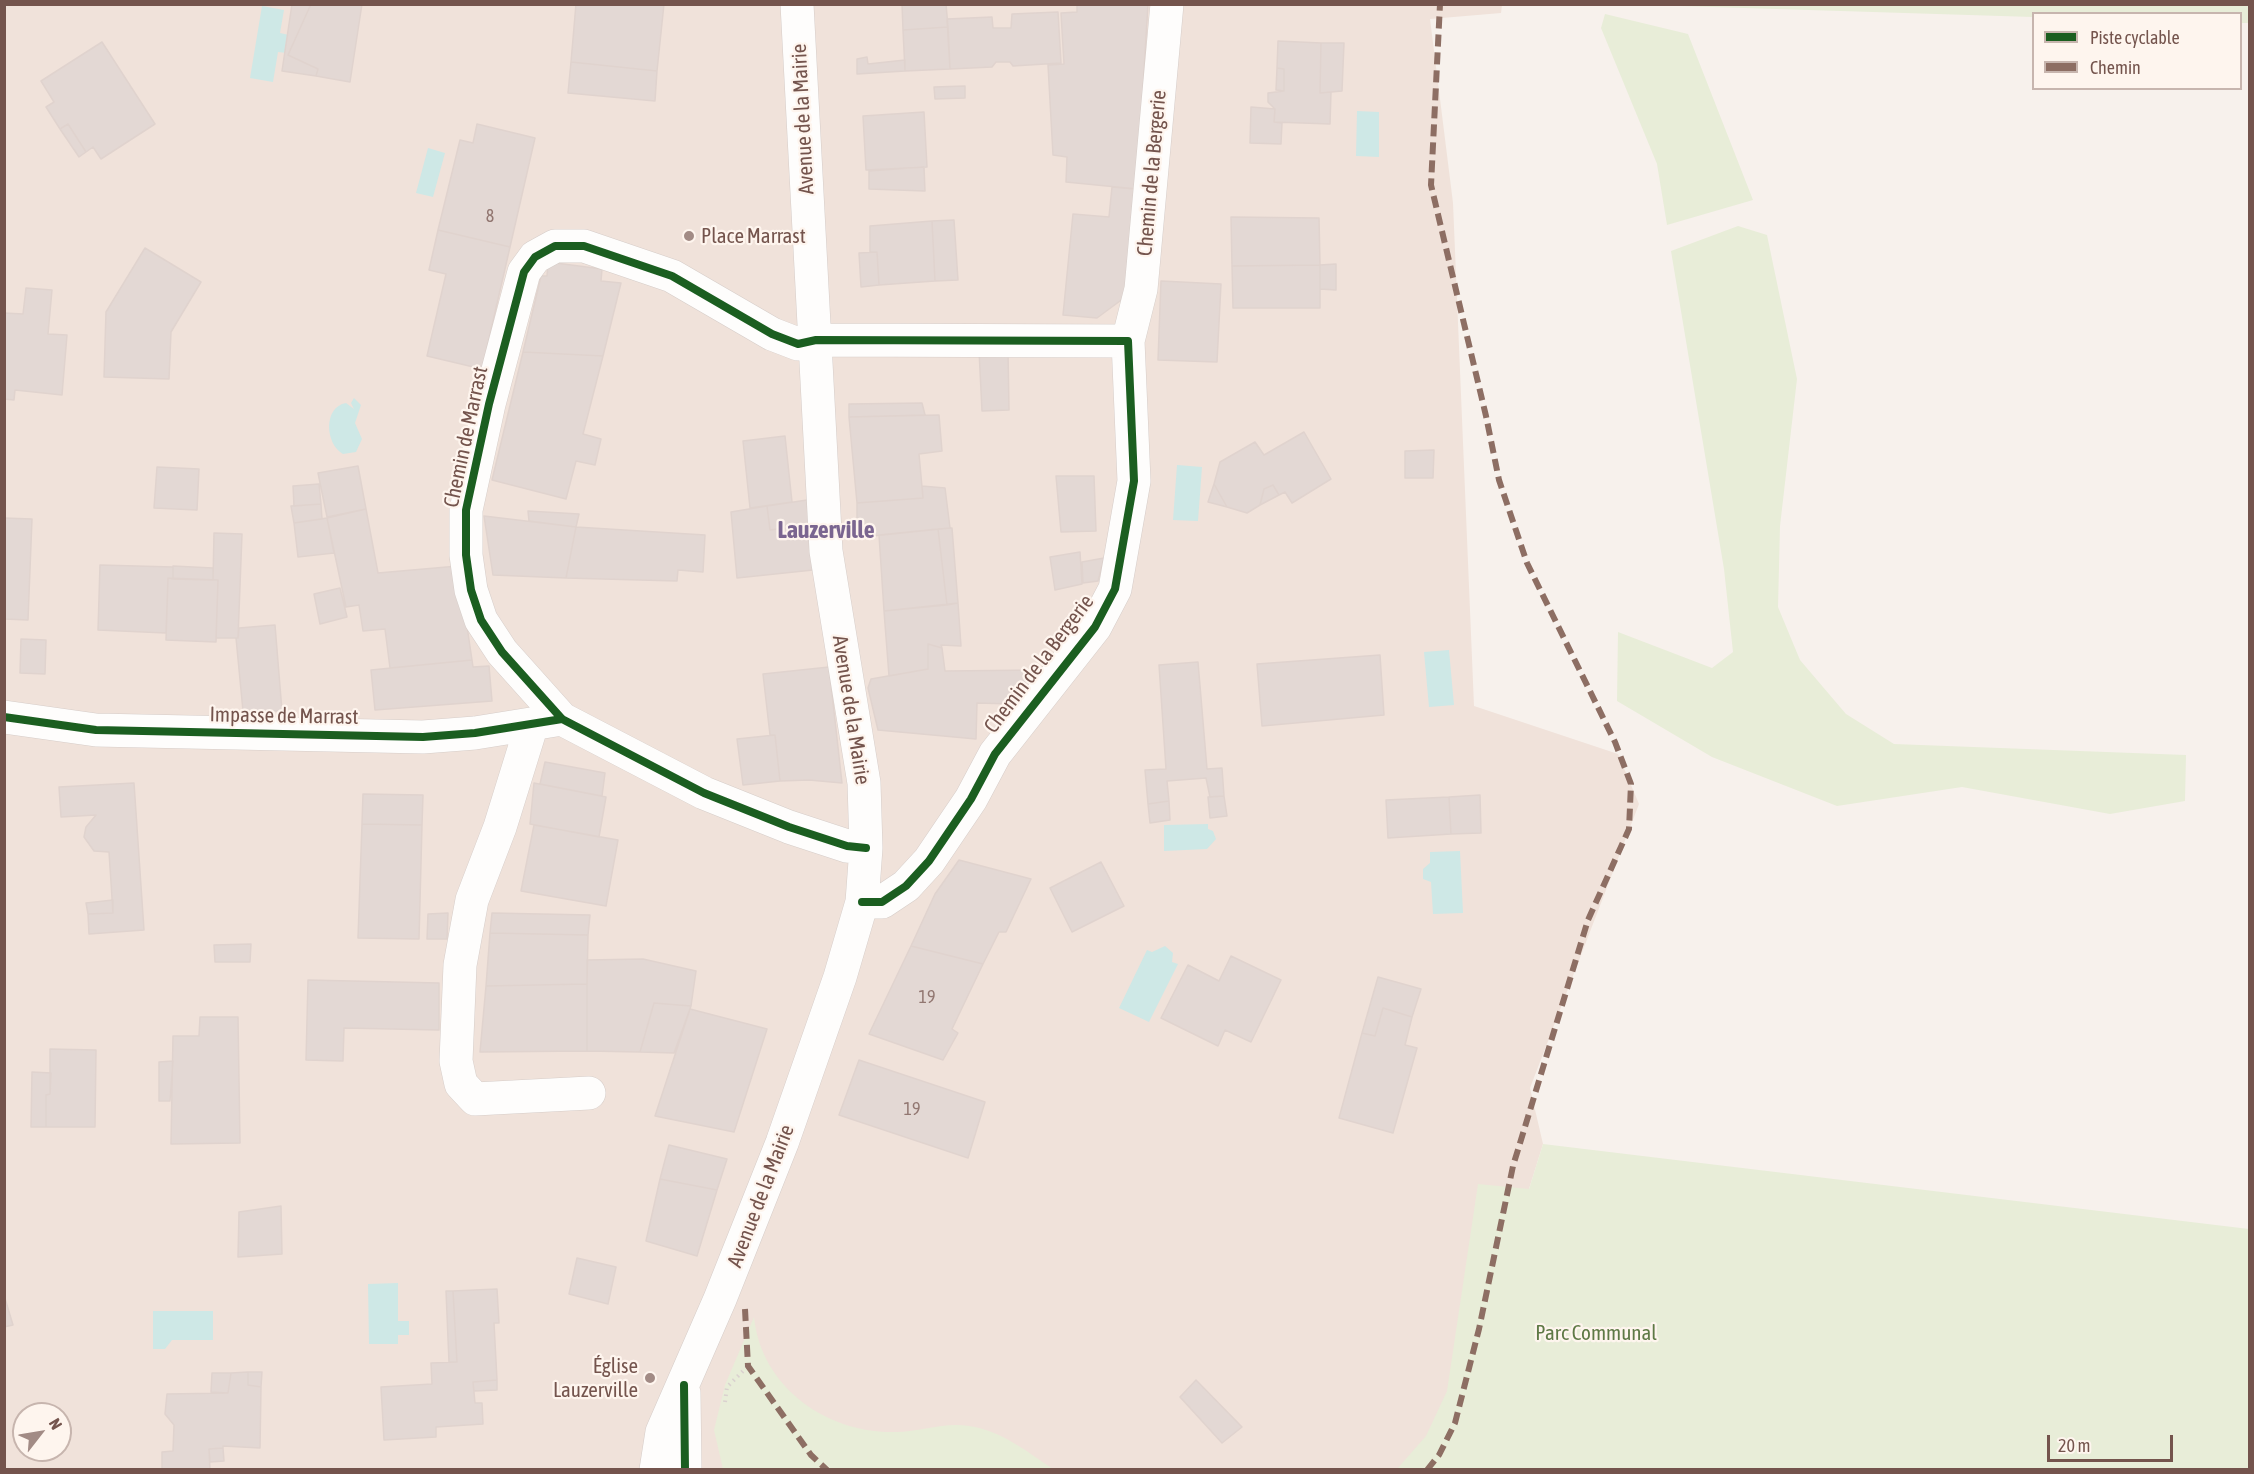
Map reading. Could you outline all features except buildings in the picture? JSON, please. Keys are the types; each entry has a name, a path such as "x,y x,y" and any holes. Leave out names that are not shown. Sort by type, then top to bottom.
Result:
{"street":[{"name":"Avenue de la Mairie","path":"656,1470 662,1432 684,1385 782,1143 840,977 862,902 867,849 864,783 826,551 797,4"},
{"name":"Chemin de la Bergerie","path":"862,902 882,902 906,886 929,861 971,799 995,754 1095,627 1115,589 1134,481 1128,340 1141,289 1167,4"},
{"name":"Chemin de Marrast","path":"816,340 798,344 772,334 672,276 584,246 555,246 535,257 524,272 489,404 466,510 466,555 471,590 481,620 547,721 704,793 789,827 847,846 867,849"},
{"path":"816,340 1128,340"},
{"name":"Impasse de Marrast","path":"4,717 96,730 423,737 475,733 547,721"},
{"path":"547,721 500,827 472,900 460,965 456,1061 461,1084 475,1098 589,1093"},
{"name":"Avenue de la Mairie","path":"684,1385 686,1470"}],"path":[{"path":"724,1405 727,1387 748,1366"}],"shaded area":[{"path":"5,5 1502,5 1501,13 1430,19 1453,203 1474,706 1618,754 1639,804 1530,1088 1543,1144 1442,1469 5,1470"}],"green space":[{"path":"2249,4 2249,23 2242,23 2242,12 2032,12 2032,17 1648,5"},
{"path":"1605,14 1688,34 1753,200 1667,225 1657,164 1601,28"},
{"path":"1738,226 1767,235 1797,379 1780,526 1778,607 1800,660 1846,714 1894,744 2186,755 2185,801 2110,814 1962,787 1837,806 1712,757 1617,701 1618,632 1712,668 1733,652 1724,569 1671,251"},
{"name":"Parc Communal","path":"1543,1144 2249,1229 2249,1469 1397,1469 1426,1436 1447,1391 1478,1184 1529,1189"},
{"path":"754,1317 759,1342 769,1365 784,1385 802,1402 823,1415 846,1425 870,1431 905,1432 950,1425 969,1426 1003,1437 1053,1469 723,1469 714,1430 725,1385"}],"water":[{"path":"262,6 284,10 280,33 289,35 287,53 278,52 273,82 250,78"},
{"path":"1357,111 1379,112 1379,157 1356,156"},
{"path":"428,148 445,153 433,197 416,193"},
{"path":"354,398 361,405 355,423 362,439 356,452 343,454 337,449 330,435 330,418 333,411 346,403 354,409 351,403"},
{"path":"1177,465 1202,467 1198,521 1173,520"},
{"path":"1449,650 1454,705 1429,707 1424,652"},
{"path":"1208,824 1208,829 1213,831 1216,839 1207,849 1164,851 1164,825"},
{"path":"1460,851 1463,913 1433,914 1431,882 1423,879 1423,869 1430,863 1430,852"},
{"path":"1165,946 1173,953 1172,962 1178,964 1149,1022 1119,1008 1147,950 1152,952"},
{"path":"398,1283 398,1321 409,1321 409,1335 398,1335 398,1344 369,1344 368,1284"},
{"path":"153,1311 213,1311 213,1340 172,1340 165,1349 153,1349"}],"marked path":[{"path":"1427,1470 1439,1455 1455,1423 1479,1329 1513,1166 1588,920 1629,829 1631,784 1615,742 1527,563 1499,480 1431,185 1440,4"},
{"path":"745,1309 748,1366 811,1455 827,1470"}],"cycle path":[{"path":"862,902 882,902 906,886 929,861 971,799 995,754 1095,627 1115,589 1134,481 1128,341 816,340 798,344 772,334 672,276 584,246 555,246 535,257 524,272 489,404 466,510 466,555 471,590 481,620 502,652 562,719 704,793 789,827 847,846 866,848"},
{"path":"4,717 96,730 423,737 475,733 562,719"},
{"path":"684,1385 685,1470"}],"place":[{"name":"Place Marrast","path":"689,236"},
{"name":"Église Lauzerville","path":"650,1378"}],"district":[{"name":"Lauzerville","path":"826,530"}]}
